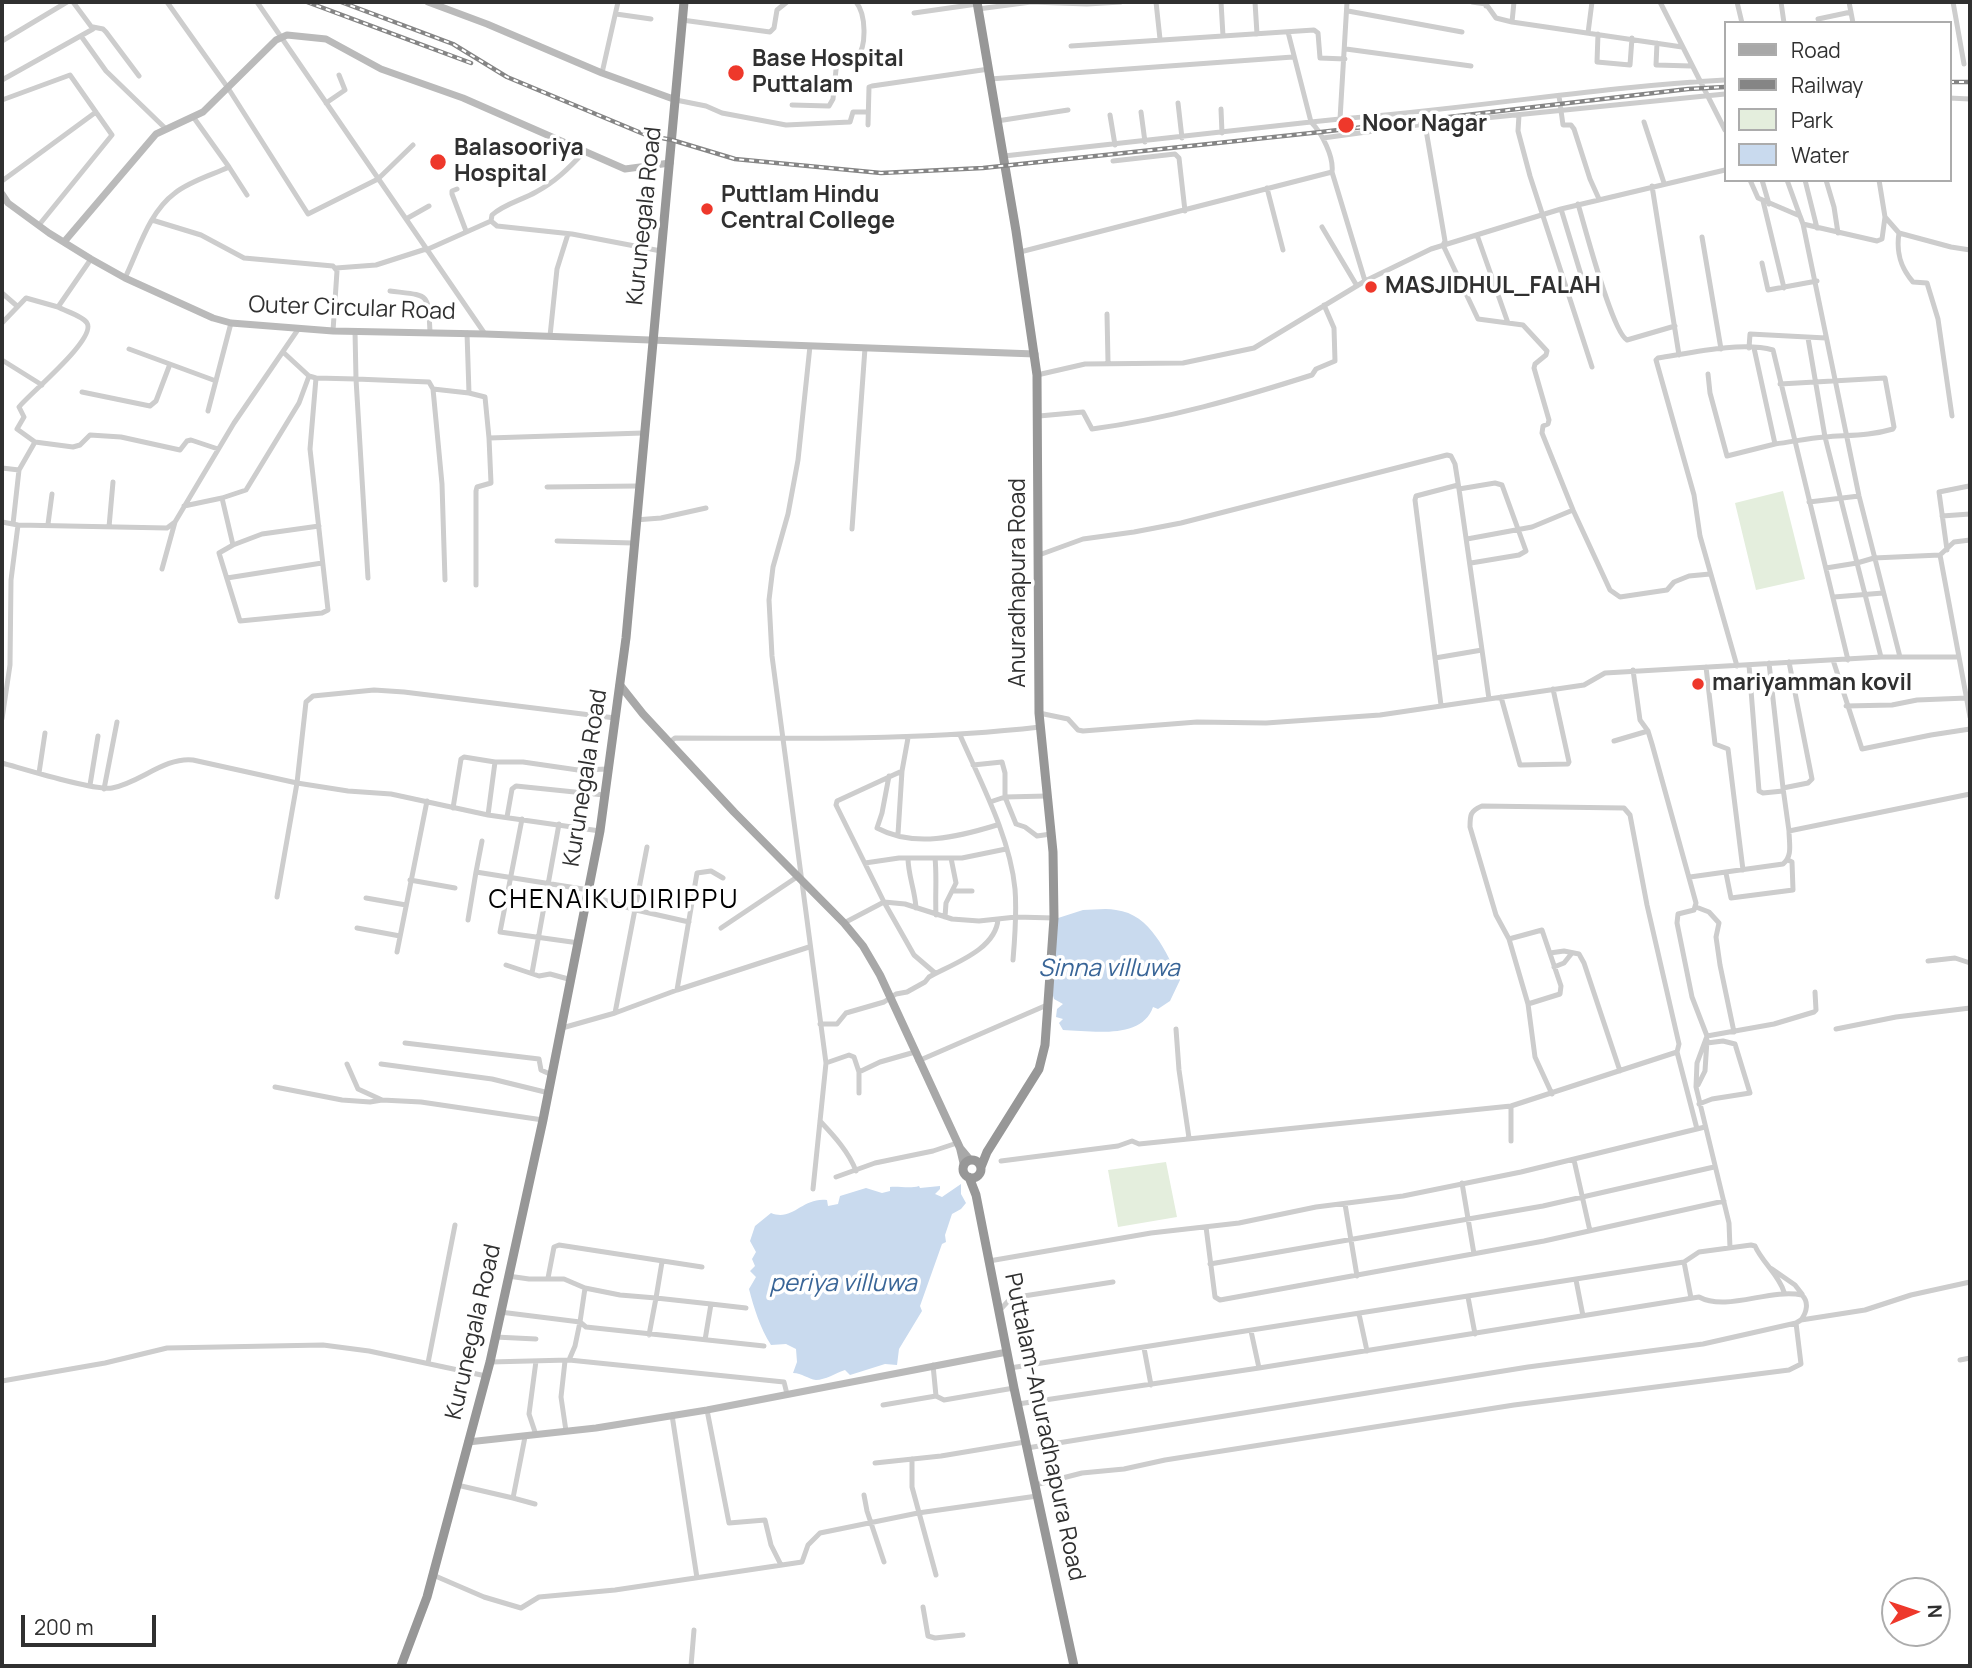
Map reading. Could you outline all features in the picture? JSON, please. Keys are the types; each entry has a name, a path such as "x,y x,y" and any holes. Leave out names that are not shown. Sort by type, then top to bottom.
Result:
{"highway":[{"name":"Kurunegala Road","path":"401,1666 433,1575 490,1362 549,1093 600,831 620,685 684,2"},
{"name":"Anuradhapura Road","path":"973,1167 987,1152 1039,1069 1045,1045 1054,918 1051,834 1039,713 1037,376 1020,252 978,5"},
{"name":"Puttalam-Anuradhapura Road","path":"973,1167 976,1195 1014,1388 1074,1666"}],"main road":[{"path":"620,685 643,714 844,923 868,953 959,1145 973,1167"},
{"path":"618,698 643,714"}],"street":[{"path":"2,41 67,2"},
{"path":"74,2 93,27 106,32 139,76"},
{"path":"167,2 228,88 308,214 378,179 413,145"},
{"path":"257,2 485,334"},
{"path":"428,2 441,4 602,73 676,100 706,106 722,113 786,125 850,122 853,112 868,112"},
{"path":"602,73 618,2"},
{"path":"682,20 770,32 775,28 777,10 787,2"},
{"path":"792,105 829,106 833,99 837,60 842,57 857,58 861,52 863,17 856,2"},
{"path":"914,13 1031,2 1121,2"},
{"path":"1156,2 1160,39"},
{"path":"1221,2 1223,36"},
{"path":"1255,2 1257,34"},
{"path":"1340,119 1348,2"},
{"path":"1472,2 1486,5 1496,18 1512,22 1682,47"},
{"path":"1512,22 1514,2"},
{"path":"1588,33 1592,2"},
{"path":"1660,2 1724,128"},
{"path":"1737,2 1742,21"},
{"path":"1781,2 1784,21"},
{"path":"1849,2 1853,21"},
{"path":"1953,2 1964,64"},
{"path":"1348,11 1462,32"},
{"path":"1818,19 1851,12"},
{"path":"616,14 650,19"},
{"path":"2,80 91,31 93,27"},
{"path":"1071,46 1316,30 1320,58 1345,59"},
{"path":"1288,32 1311,122 1319,130 1333,162 1332,172 1365,281"},
{"path":"1598,34 1597,62 1630,65 1632,38"},
{"path":"64,242 156,134 164,128 194,118 281,37 304,35 326,39 381,69 463,98 583,153 625,169 670,163"},
{"path":"81,36 106,71 164,128"},
{"path":"1657,43 1656,65 1691,66"},
{"path":"1346,49 1471,66"},
{"path":"868,125 869,88 872,86 990,74 1293,57"},
{"path":"2,100 68,75 111,132 111,138 39,225"},
{"path":"326,103 345,90 338,75"},
{"path":"1003,156 1724,80"},
{"path":"1323,138 1425,124 1724,94"},
{"path":"1559,96 1563,125 1571,125 1574,129 1599,199"},
{"path":"1951,98 1970,99"},
{"path":"1178,103 1182,138"},
{"path":"1221,108 1222,133"},
{"path":"997,121 1068,110"},
{"path":"2,181 96,112"},
{"path":"1141,112 1145,142"},
{"path":"1110,115 1115,145"},
{"path":"1519,115 1518,131 1592,367"},
{"path":"194,118 247,195"},
{"path":"1644,122 1664,183"},
{"path":"1425,124 1445,241 1443,245 1478,319 1522,325 1547,351 1534,368 1549,420 1543,426 1542,433 1573,510 1611,590 1616,597 1639,596 1667,590 1674,582 1689,576 1710,573"},
{"path":"491,221 492,215 498,209 540,190 566,171 583,153"},
{"path":"1113,161 1175,154 1179,158 1185,211"},
{"path":"125,278 152,220 162,205 176,191 229,167"},
{"path":"1037,376 1085,364 1183,363 1254,348 1408,258 1578,204 1724,170"},
{"path":"1020,252 1332,172"},
{"path":"1751,182 1755,193 1766,203 1800,216"},
{"path":"1762,182 1784,288"},
{"path":"1788,182 1804,224 1859,496 1900,657"},
{"path":"1805,182 1817,228"},
{"path":"1827,182 1835,207 1838,233"},
{"path":"1804,224 1877,241 1882,239 1885,217 1879,182"},
{"path":"1652,186 1679,355"},
{"path":"1268,188 1283,250"},
{"path":"457,189 452,194 466,231"},
{"name":"Outer Circular Road","path":"2,194 8,203 91,259 125,278 213,318 231,323 333,331 467,333 1035,354"},
{"path":"1578,204 1611,313 1621,337 1627,340 1675,326"},
{"path":"406,219 429,206"},
{"path":"1561,209 1585,288"},
{"path":"1885,217 1899,233 1970,250"},
{"path":"152,220 201,235 244,258 336,268 376,265 426,249 491,221"},
{"path":"491,221 497,226 568,234 661,251"},
{"path":"1322,227 1357,286"},
{"path":"1899,233 1898,256 1904,272 1913,282 1927,283 1938,318 1952,416"},
{"path":"550,336 557,269 568,234"},
{"path":"1477,235 1507,323"},
{"path":"1702,236 1721,349"},
{"path":"58,307 91,259"},
{"path":"1762,263 1768,290 1817,281"},
{"path":"333,331 336,268"},
{"path":"390,291 421,295 425,298 428,302 430,332"},
{"path":"2,293 17,306"},
{"path":"2,323 26,298 31,298 85,320 88,330 66,361 19,407 23,417 18,429 35,442 73,447 80,445 90,435 121,438 180,450 191,440 218,449"},
{"path":"1039,416 1083,412 1092,429 1189,411 1312,375 1316,369 1335,361 1334,328 1324,305"},
{"path":"1107,314 1108,362"},
{"path":"208,411 231,323"},
{"path":"162,569 175,522 184,506 218,449 299,328"},
{"path":"355,331 368,578"},
{"path":"467,333 469,393"},
{"path":"1775,444 1751,348 1750,334 1826,338"},
{"path":"1808,338 1825,437 1881,657"},
{"path":"810,346 797,460 788,513 773,567 769,600 772,656 826,1063 813,1189"},
{"path":"852,529 865,348"},
{"path":"129,349 216,381"},
{"path":"1737,666 1700,536 1694,495 1656,360 1658,358 1721,349 1773,350 1848,660"},
{"path":"283,352 309,376 316,378 429,382 433,389 442,484 445,580"},
{"path":"2,360 42,385"},
{"path":"82,392 150,407 156,401 170,364"},
{"path":"1708,374 1710,393 1727,456 1732,457 1775,444 1893,429 1886,379 1859,378 1780,384"},
{"path":"184,506 246,490 299,403 309,376"},
{"path":"316,378 310,449 328,610 322,613 240,621 219,553 262,534 318,526"},
{"path":"433,389 485,397 491,483 477,487 476,491 476,585"},
{"path":"489,439 643,433"},
{"path":"2,719 10,665 11,580 19,470 35,442"},
{"path":"1039,555 1083,539 1181,523 1447,455 1455,464 1468,539 1489,699"},
{"path":"2,468 19,470"},
{"path":"110,527 113,482"},
{"path":"1441,705 1416,496 1459,487 1499,483 1502,485 1526,553 1471,563"},
{"path":"547,487 638,486"},
{"path":"1947,550 1940,490 1969,486"},
{"path":"48,524 52,494"},
{"path":"1809,502 1859,496"},
{"path":"222,498 233,545"},
{"path":"635,520 662,518 706,508"},
{"path":"1468,539 1519,530 1573,510"},
{"path":"1942,516 1970,514"},
{"path":"2,522 167,528 175,522"},
{"path":"1826,568 1874,558 1940,555 1954,542 1970,540"},
{"path":"557,541 633,543"},
{"path":"1940,555 1970,717"},
{"path":"227,578 323,563"},
{"path":"1834,597 1883,593"},
{"path":"1435,658 1482,650"},
{"path":"1039,713 1068,719 1078,730 1083,731 1197,722 1266,723 1380,715 1501,698 1589,683 1605,673 1633,670 1881,657 1959,657"},
{"path":"1833,660 1862,749 1931,734 1970,729"},
{"path":"1749,665 1759,791 1763,793 1808,783 1812,779 1789,662"},
{"path":"1690,877 1783,864 1788,860 1789,831 1769,663"},
{"path":"1706,667 1715,744 1728,749 1743,870"},
{"path":"1633,670 1640,720 1648,731 1690,877 1696,907"},
{"path":"1501,698 1520,765 1568,764 1553,689"},
{"path":"277,897 297,783 306,702 313,696 374,690 404,692 615,718"},
{"path":"1846,706 1967,698"},
{"path":"104,789 117,722"},
{"path":"670,741 675,738 908,738 1040,727"},
{"path":"1614,741 1648,731"},
{"path":"39,773 45,733"},
{"path":"960,735 990,802 1013,874 1016,917 1013,960"},
{"path":"90,786 98,736"},
{"path":"898,834 902,771 908,738"},
{"path":"453,808 461,759 464,757 567,769 609,769"},
{"path":"2,763 104,789 122,785 149,772 188,759 297,783 391,794 453,808 600,831"},
{"path":"488,814 495,762"},
{"path":"973,765 1002,762 1005,797 1016,824 1037,836 1051,834"},
{"path":"902,771 837,801 836,805 884,902 914,955 936,973"},
{"path":"889,776 877,828 887,833 898,834 905,839 945,837 968,834 997,825"},
{"path":"507,817 512,789 516,786 605,795"},
{"path":"1789,831 1970,794"},
{"path":"990,802 1005,797 1047,796"},
{"path":"397,952 427,801"},
{"path":"1552,1094 1533,1048 1528,1004 1509,939 1496,915 1470,827 1470,814 1482,806 1624,808 1630,815 1647,905 1679,1044 1677,1052 1697,1129"},
{"path":"522,819 499,932 579,943"},
{"path":"532,973 559,824"},
{"path":"468,920 482,841"},
{"path":"615,1013 647,847"},
{"path":"864,863 908,858 951,858 1006,849"},
{"path":"908,858 916,908"},
{"path":"934,858 937,874 934,888 936,915"},
{"path":"945,917 946,903 957,883 951,858"},
{"path":"1726,873 1731,898 1793,890 1792,862 1788,860"},
{"path":"677,989 697,873 711,871 723,878"},
{"path":"477,872 588,892 636,910 689,922"},
{"path":"721,928 800,879"},
{"path":"410,880 455,888"},
{"path":"954,891 972,891"},
{"path":"366,898 406,905"},
{"path":"844,923 884,902 945,917 979,921 1016,917 1054,918"},
{"path":"1696,907 1709,912 1719,923 1716,937 1734,1032"},
{"path":"1696,907 1678,914 1677,923 1692,997 1707,1035 1705,1071 1696,1087"},
{"path":"820,1024 836,1024 846,1013 907,992 936,973 972,955 994,936 998,919"},
{"path":"357,928 400,936"},
{"path":"1509,939 1533,930 1542,930 1561,986 1560,994 1528,1004"},
{"path":"562,1028 615,1013 677,989 810,947"},
{"path":"1550,953 1564,951 1579,954 1620,1071"},
{"path":"1554,967 1564,963 1572,953"},
{"path":"1927,961 1955,958 1970,962"},
{"path":"506,965 539,976 550,974 572,980"},
{"path":"1707,1035 1774,1024 1814,1012 1815,992"},
{"path":"859,1072 880,1062 917,1056 1048,1005"},
{"path":"1836,1029 1896,1017 1970,1007"},
{"path":"1176,1028 1189,1138"},
{"path":"1707,1035 1697,1063 1696,1087 1729,1223 1730,1248"},
{"path":"1699,1104 1712,1099 1750,1093 1735,1044 1723,1041 1707,1043"},
{"path":"405,1043 539,1059 541,1070 552,1074"},
{"path":"1001,1161 1118,1146 1132,1141 1139,1144 1511,1106 1677,1052"},
{"path":"826,1063 849,1055 854,1057 859,1072 859,1093"},
{"path":"347,1064 358,1089 382,1100"},
{"path":"381,1064 492,1079 549,1093"},
{"path":"275,1087 342,1100 440,1104 543,1120"},
{"path":"1511,1106 1511,1141"},
{"path":"820,1121 851,1157 856,1171"},
{"path":"989,1261 1151,1233 1403,1196 1574,1160 1705,1127"},
{"path":"836,1177 875,1163 959,1145"},
{"path":"1574,1160 1590,1231"},
{"path":"1210,1264 1468,1220 1714,1167"},
{"path":"1462,1183 1474,1254"},
{"path":"1206,1227 1215,1297 1220,1300 1474,1254 1724,1201"},
{"path":"1345,1204 1357,1276"},
{"path":"428,1363 455,1225"},
{"path":"548,1279 554,1247 559,1245 702,1267"},
{"path":"1010,1368 1576,1280 1684,1262 1699,1252 1754,1245 1782,1284 1784,1292"},
{"path":"649,1335 662,1262"},
{"path":"1684,1262 1691,1298"},
{"path":"1035,1485 1082,1473 1124,1469 1165,1460 1514,1405 1789,1370 1801,1364 1799,1322 1807,1305 1795,1285 1767,1265"},
{"path":"509,1276 564,1279 585,1288 620,1295 746,1308"},
{"path":"1576,1280 1583,1316"},
{"path":"999,1311 1011,1298 1113,1282"},
{"path":"875,1464 1026,1445 1528,1367 1703,1345 1799,1322 1865,1310 1911,1295 1970,1282"},
{"path":"566,1431 561,1397 567,1361 575,1346 585,1288"},
{"path":"1018,1404 1691,1298 1699,1297 1711,1303 1784,1292 1802,1295"},
{"path":"1468,1297 1475,1334"},
{"path":"705,1340 711,1304"},
{"path":"500,1312 580,1322 586,1327 764,1346"},
{"path":"1359,1314 1367,1351"},
{"path":"1251,1331 1259,1368"},
{"path":"495,1337 536,1339"},
{"path":"2,1381 167,1349 323,1345 486,1376"},
{"path":"1144,1348 1151,1385"},
{"path":"468,1442 525,1437 707,1410 1007,1352"},
{"path":"1960,1360 1970,1358"},
{"path":"536,1361 529,1414 536,1435"},
{"path":"490,1362 567,1361 784,1382 787,1394"},
{"path":"933,1365 936,1396"},
{"path":"883,1405 936,1396 944,1400 1014,1388"},
{"path":"707,1410 729,1523 765,1520 771,1545 781,1564"},
{"path":"672,1415 697,1578"},
{"path":"513,1498 525,1437"},
{"path":"912,1459 912,1488 936,1575"},
{"path":"457,1485 536,1504"},
{"path":"864,1495 870,1523 884,1562"},
{"path":"433,1575 484,1597 521,1608 539,1597 802,1562 808,1545 820,1533 918,1513 1037,1496"},
{"path":"923,1608 928,1636 935,1638 963,1635"},
{"path":"691,1666 694,1630"}],"green space":[{"path":"1783,491 1805,579 1756,590 1735,503"},
{"path":"1166,1162 1177,1217 1118,1227 1108,1170"}],"water":[{"name":"Sinna villuwa","path":"1083,910 1116,910 1139,919 1156,936 1180,980 1170,1001 1158,1009 1153,1007 1147,1018 1138,1025 1101,1032 1063,1030 1059,1023 1063,1019 1056,1017 1057,1009 1063,1004 1054,999 1051,989 1055,919"},
{"name":"periya villuwa","path":"961,1184 961,1194 966,1203 952,1214 945,1235 946,1242 942,1244 920,1306 922,1311 899,1349 897,1365 885,1364 850,1375 845,1370 816,1380 793,1373 797,1362 796,1349 786,1344 771,1345 755,1311 749,1289 756,1277 750,1271 755,1266 752,1259 756,1252 750,1241 755,1226 771,1213 786,1214 818,1200 827,1200 828,1206 838,1204 840,1196 866,1188 882,1193 890,1191 890,1187 940,1186 935,1194 942,1197"}],"railway":[{"path":"307,2 471,63"},
{"path":"341,2 453,44 507,77 646,135 735,159 881,173 983,168 1724,87"},
{"path":"1951,82 1970,82"}],"place":[{"name":"Base Hospital Puttalam","path":"736,73"},
{"name":"Noor Nagar","path":"1346,125"},
{"name":"Balasooriya Hospital","path":"438,162"},
{"name":"Puttlam Hindu Central College","path":"707,209"},
{"name":"MASJIDHUL_FALAH","path":"1371,287"},
{"name":"mariyamman kovil","path":"1698,684"}],"district":[{"name":"CHENAIKUDIRIPPU","path":"614,901"}]}
